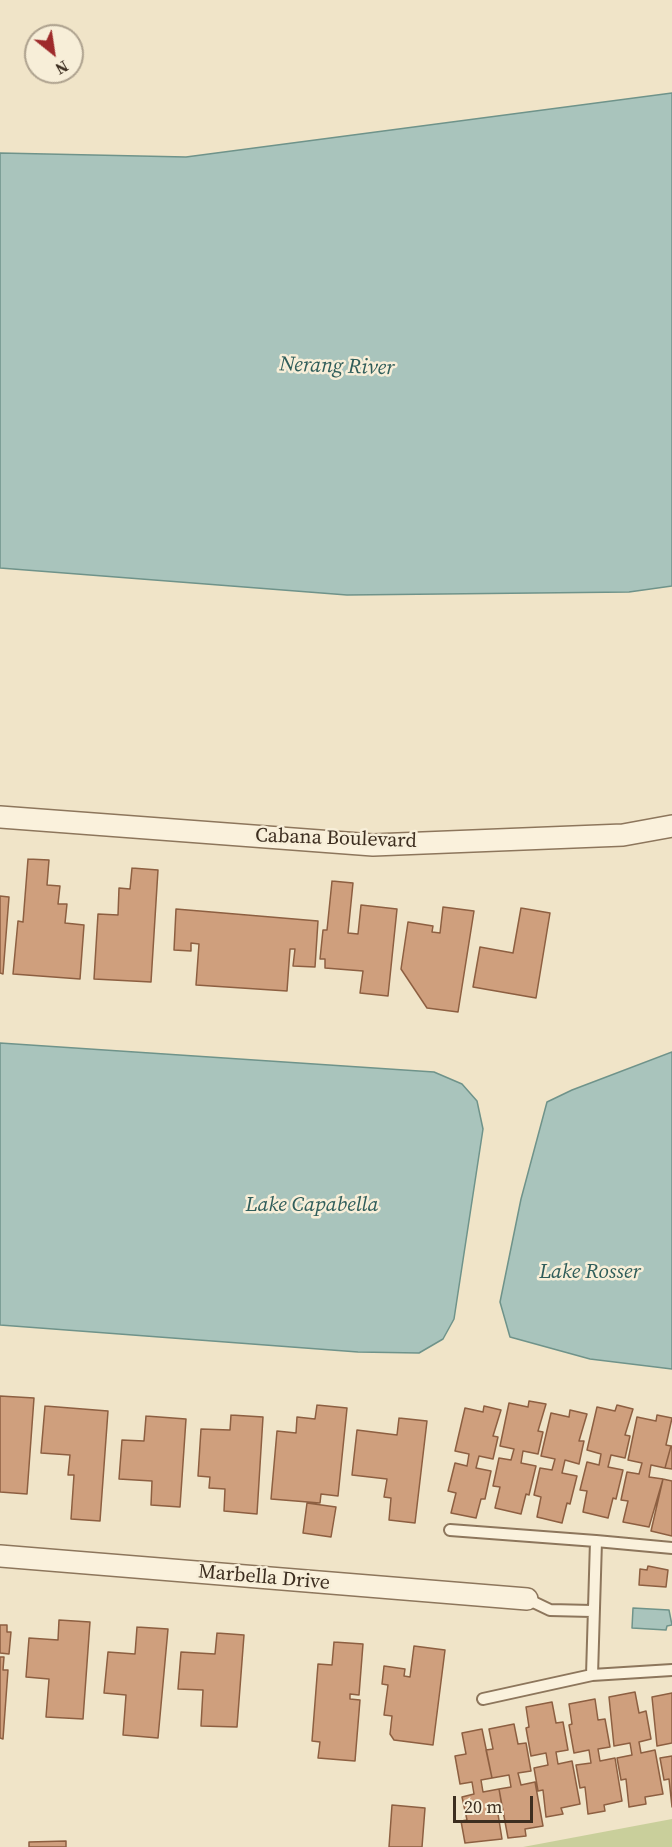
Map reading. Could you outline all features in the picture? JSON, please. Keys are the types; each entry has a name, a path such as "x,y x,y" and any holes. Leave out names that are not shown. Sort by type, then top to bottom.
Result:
{"street":[{"name":"Cabana Boulevard","path":"0,817 372,844 623,835 672,826"},
{"name":"Marbella Drive","path":"0,1556 527,1599"}],"lane":[{"path":"450,1530 672,1548"},
{"path":"592,1675 592,1611 596,1541"},
{"path":"527,1599 550,1610 592,1611"},
{"path":"483,1699 592,1675 672,1670"}],"green space":[{"path":"672,1819 672,1847 523,1847"}],"water":[{"name":"Nerang River","path":"672,93 672,586 629,592 347,595 0,568 0,153 186,157"},
{"name":"Lake Capabella","path":"0,1043 434,1072 462,1084 477,1101 483,1129 454,1319 443,1339 419,1353 358,1352 0,1325"},
{"name":"Lake Rosser","path":"672,1052 672,1369 590,1359 510,1337 500,1302 521,1199 547,1102 572,1090"},
{"path":"633,1608 669,1610 672,1625 667,1626 666,1630 632,1628"}],"building":[{"path":"28,859 49,860 47,885 60,886 58,904 67,904 65,923 84,925 80,979 13,974 18,921 23,922"},
{"path":"132,868 158,870 151,982 94,979 98,914 118,915 119,888 130,889"},
{"path":"332,881 353,883 348,933 358,934 361,905 397,909 388,996 360,993 363,971 325,968 325,959 320,959 323,930 327,930"},
{"path":"0,896 9,897 3,974 0,973"},
{"path":"443,907 474,911 458,1012 427,1008 401,969 408,922 433,926 432,932 440,933"},
{"path":"521,908 550,913 536,998 473,987 480,947 513,953"},
{"path":"176,909 318,921 315,967 293,966 295,949 290,949 287,991 196,985 199,944 191,943 191,951 174,950"},
{"path":"0,1396 34,1398 27,1494 0,1492"},
{"path":"529,1401 546,1404 538,1431 543,1432 538,1454 523,1451 521,1463 536,1466 529,1495 526,1494 521,1514 495,1508 500,1487 493,1486 499,1458 511,1460 514,1449 500,1446 509,1403 528,1407"},
{"path":"317,1405 347,1408 338,1496 321,1494 320,1503 271,1499 277,1431 296,1433 297,1417 315,1419"},
{"path":"617,1405 633,1409 625,1435 630,1436 625,1458 611,1455 608,1467 623,1470 616,1499 613,1498 608,1518 583,1512 587,1491 580,1490 587,1462 599,1465 601,1454 587,1450 597,1407 615,1411"},
{"path":"45,1406 108,1411 100,1521 71,1519 74,1475 68,1475 70,1455 41,1453"},
{"path":"484,1406 501,1410 493,1436 498,1437 493,1459 479,1456 476,1468 491,1471 485,1499 481,1499 476,1518 451,1513 456,1493 448,1491 455,1463 467,1466 469,1454 455,1451 465,1408 483,1412"},
{"path":"570,1410 587,1414 579,1441 584,1441 579,1464 565,1460 562,1473 577,1476 570,1504 567,1503 562,1523 537,1517 541,1497 534,1495 540,1468 552,1470 555,1459 541,1456 551,1413 569,1417"},
{"path":"231,1415 263,1417 257,1514 224,1511 225,1489 209,1488 210,1477 198,1476 201,1429 230,1430"},
{"path":"657,1415 672,1418 666,1445 671,1446 665,1468 651,1465 649,1477 663,1479 649,1527 623,1522 628,1501 621,1500 627,1472 639,1474 642,1463 628,1460 637,1417 656,1421"},
{"path":"146,1416 186,1419 180,1507 151,1505 152,1481 119,1479 122,1440 144,1441"},
{"path":"399,1418 427,1421 415,1523 389,1520 391,1498 384,1497 387,1479 352,1475 357,1430 397,1435"},
{"path":"672,1446 672,1469 665,1468"},
{"path":"663,1479 672,1481 672,1536 651,1531"},
{"path":"307,1503 336,1507 331,1537 303,1533"},
{"path":"648,1566 668,1570 666,1587 639,1585 640,1569 647,1570"},
{"path":"59,1620 90,1622 83,1719 46,1717 49,1679 26,1677 29,1638 58,1640"},
{"path":"0,1625 7,1625 7,1632 11,1632 9,1654 0,1653"},
{"path":"137,1627 168,1629 158,1738 123,1735 126,1695 104,1693 108,1652 135,1654"},
{"path":"217,1633 244,1635 237,1727 201,1726 203,1690 178,1689 181,1652 215,1654"},
{"path":"334,1642 363,1644 359,1695 350,1694 350,1699 360,1700 355,1761 318,1758 320,1742 312,1741 318,1664 332,1665"},
{"path":"414,1646 445,1650 433,1745 394,1740 390,1734 392,1716 384,1715 388,1685 382,1684 384,1666 405,1669 404,1676 410,1677"},
{"path":"0,1657 4,1657 3,1670 8,1670 3,1739 0,1738"},
{"path":"635,1692 639,1713 646,1711 651,1739 639,1742 641,1753 655,1750 663,1794 645,1797 646,1804 629,1807 626,1779 621,1780 617,1758 632,1755 630,1743 614,1746 609,1697"},
{"path":"672,1693 672,1743 657,1746 652,1697"},
{"path":"595,1699 598,1720 605,1719 610,1747 598,1749 600,1761 615,1758 622,1801 604,1805 605,1811 588,1814 585,1787 580,1788 576,1765 591,1763 589,1750 574,1753 569,1725 572,1724 569,1704"},
{"path":"552,1702 556,1723 563,1722 568,1750 556,1752 558,1764 572,1761 580,1804 561,1808 563,1814 546,1817 543,1790 538,1791 534,1768 548,1765 546,1753 531,1756 526,1728 529,1727 526,1707"},
{"path":"514,1724 518,1744 526,1743 531,1771 518,1773 521,1785 535,1782 543,1826 525,1829 526,1836 508,1838 499,1789 511,1787 509,1775 492,1778 486,1750 493,1749 489,1729"},
{"path":"482,1729 492,1778 481,1780 483,1792 499,1789 503,1813 498,1814 502,1839 465,1843 461,1821 467,1820 462,1797 474,1794 472,1782 460,1784 455,1756 466,1754 462,1733"},
{"path":"672,1756 672,1807 669,1779 664,1780 660,1758"},
{"path":"392,1805 425,1808 422,1847 389,1847"},
{"path":"66,1841 66,1847 29,1847 29,1842"}]}
